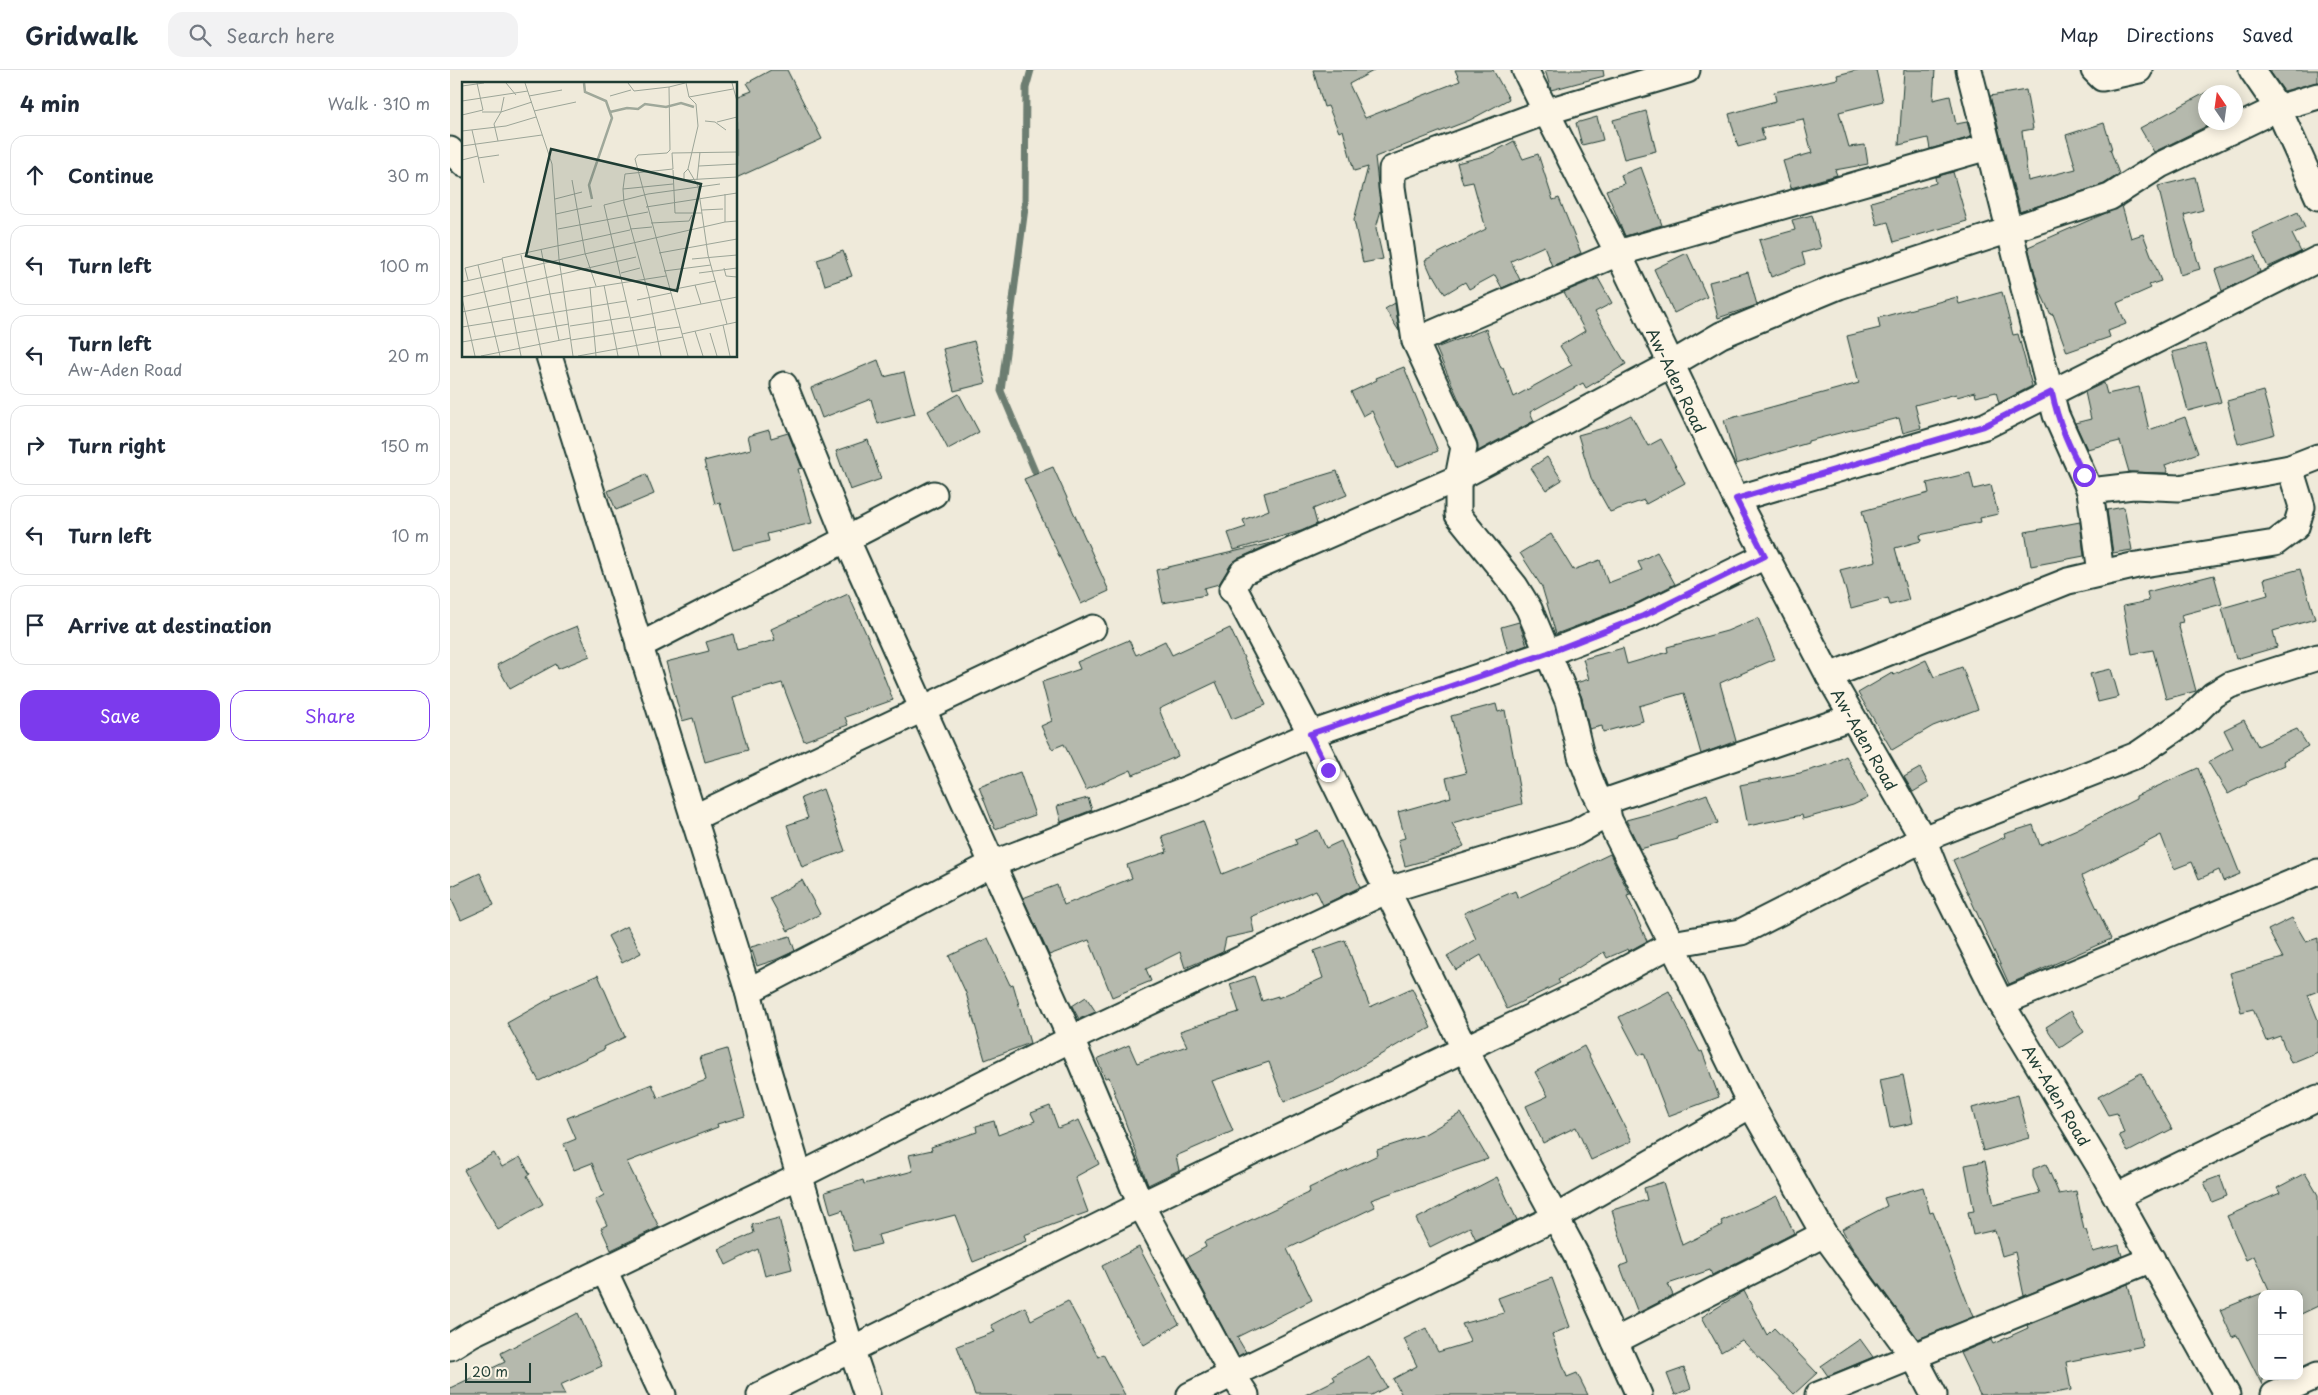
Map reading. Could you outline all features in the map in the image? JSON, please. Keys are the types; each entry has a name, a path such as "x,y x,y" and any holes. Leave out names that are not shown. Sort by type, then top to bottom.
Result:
{"street":[{"name":"Aw-Aden Road","path":"1525,70 1618,253 1670,365 1765,556 1829,676 1923,839 1942,883 2002,1002 2117,1196 2227,1395"},
{"path":"1687,70 1545,112 1392,169 1392,187 1415,341 1464,447 1458,478 1458,515 1515,586 1529,609 1568,701 1581,756 1604,808 1750,1105 1824,1234 1914,1357 1934,1395"},
{"path":"1968,70 2052,392 2056,414 2090,492 2101,573"},
{"path":"2094,70 2102,78 2139,70"},
{"path":"2252,70 2278,108 2318,197"},
{"path":"1639,1395 1556,1217 1464,1048 1310,734 1236,592 1232,590 1243,572 1458,478 1670,365 1721,335 1839,286 2110,197 2160,165 2278,108 2318,96"},
{"path":"1415,341 1618,253 1988,147"},
{"path":"450,150 462,162"},
{"path":"1736,499 1984,426 2318,259"},
{"path":"550,358 748,991 764,1057 801,1175 851,1348 867,1395"},
{"path":"784,385 846,538 1072,1039 1140,1205 1232,1374 1246,1395"},
{"path":"2090,492 2133,486 2179,488 2290,468 2318,457"},
{"path":"1829,676 2068,581 2137,564 2275,543 2296,527 2302,507 2290,468"},
{"path":"639,646 934,494"},
{"path":"748,991 992,864 1190,788 1310,734 1548,653 1643,616 1765,556"},
{"path":"693,818 1093,628"},
{"path":"760,1395 1140,1205 1589,989 1672,944 1740,932 1923,839 2137,755 2188,720 2213,695 2230,685 2318,657"},
{"path":"450,1347 471,1334 801,1175 1072,1039 1388,890 1576,833 1604,808 1852,717"},
{"path":"2002,1002 2318,872"},
{"path":"2117,1196 2318,1098"},
{"path":"1190,1395 1556,1217 1750,1105"},
{"path":"1615,1341 1824,1234"},
{"path":"1818,1395 2152,1259"},
{"path":"604,1270 662,1395"},
{"path":"2274,1395 2318,1375"}],"building":[{"path":"771,70 787,70 822,139 738,177 738,96 752,91 747,83"},
{"path":"1313,70 1375,70 1349,84 1365,118 1460,81 1455,70 1493,70 1509,99 1470,120 1375,157 1381,210 1376,228 1383,259 1363,263 1354,220 1368,167 1354,171 1343,130 1339,132 1328,106 1324,107"},
{"path":"1545,70 1603,70 1604,76 1551,90"},
{"path":"1857,70 1876,70 1883,101 1839,112 1849,147 1865,145 1868,164 1835,170 1837,175 1791,188 1783,161 1812,153 1803,119 1761,128 1764,140 1738,147 1729,114 1776,101 1774,92 1838,79 1837,75"},
{"path":"1904,70 1935,70 1933,100 1950,96 1956,124 1967,122 1971,137 1930,149 1928,138 1899,145"},
{"path":"2269,70 2318,70 2318,82 2284,91"},
{"path":"2026,90 2033,129 2022,131 2028,181 2076,169 2066,135 2104,123 2112,149 2110,149 2119,174 2104,184 2020,212 1990,96"},
{"path":"2198,96 2199,130 2154,152 2140,128"},
{"path":"1646,111 1656,151 1624,159 1613,120"},
{"path":"1597,117 1603,140 1582,145 1576,123"},
{"path":"1514,141 1523,159 1538,154 1553,200 1559,198 1581,253 1552,266 1544,246 1511,261 1520,280 1502,288 1495,275 1469,289 1465,282 1445,294 1434,275 1432,276 1425,260 1486,229 1473,182 1463,184 1457,163 1488,155"},
{"path":"1641,167 1662,225 1625,236 1606,190 1624,184 1621,175"},
{"path":"1953,172 1967,221 1894,242 1888,222 1877,225 1871,202 1936,183 1935,177"},
{"path":"2195,177 2203,210 2184,215 2200,269 2180,275 2158,186"},
{"path":"2122,206 2131,238 2143,234 2161,281 2149,285 2151,288 2117,303 2126,324 2108,331 2110,337 2067,352 2053,314 2051,315 2039,289 2028,247"},
{"path":"2298,212 2305,228 2292,234 2301,252 2268,267 2252,233"},
{"path":"1812,215 1821,248 1802,253 1805,264 1771,277 1759,240 1795,230 1792,220"},
{"path":"843,251 852,276 825,285 817,260"},
{"path":"1687,253 1707,297 1674,313 1654,269"},
{"path":"2255,256 2260,272 2222,291 2215,270"},
{"path":"1748,272 1757,305 1718,318 1709,282"},
{"path":"1598,278 1612,303 1595,312 1626,364 1586,388 1583,383 1530,412 1534,421 1478,451 1477,441 1436,348 1486,329 1514,397 1572,365 1560,346 1585,331 1564,292"},
{"path":"2002,292 2013,335 2018,334 2032,386 1999,403 1996,392 1976,397 1975,392 1957,397 1956,394 1915,405 1921,428 1903,433 1899,418 1808,441 1808,443 1736,464 1724,420 1859,383 1847,336 1880,328 1878,318 1957,297 1959,304"},
{"path":"1395,303 1399,331 1385,309"},
{"path":"974,341 986,383 954,391 943,349"},
{"path":"2205,344 2221,402 2188,411 2172,352"},
{"path":"878,360 884,377 904,372 915,414 878,424 871,399 822,418 811,388"},
{"path":"1404,367 1438,451 1396,468 1372,411 1363,416 1351,392 1377,380 1376,378"},
{"path":"2104,383 2107,394 2139,387 2149,430 2185,417 2198,453 2165,465 2168,472 2166,473 2129,472 2120,441 2087,449 2075,423 2091,419 2085,392"},
{"path":"2263,391 2275,434 2238,444 2227,401"},
{"path":"959,394 979,432 948,449 928,411"},
{"path":"1631,415 1648,446 1661,439 1685,483 1646,504 1644,500 1610,512 1591,478 1578,435 1607,427"},
{"path":"769,430 771,438 788,433 802,468 798,469 812,523 767,534 769,541 733,550 720,503 715,504 704,461 751,449 748,436"},
{"path":"868,440 881,479 850,490 836,451"},
{"path":"1547,457 1562,480 1546,490 1531,468"},
{"path":"1053,467 1109,591 1081,604 1024,479"},
{"path":"1337,471 1347,495 1313,509 1317,524 1301,531 1234,550 1228,533 1246,527 1243,520 1269,510 1264,493"},
{"path":"1970,473 1974,489 1991,485 1998,514 1980,518 1981,522 1920,535 1921,541 1895,548 1909,600 1890,605 1888,598 1851,608 1840,570 1876,561 1862,511 1929,493 1927,483"},
{"path":"646,474 654,494 616,510 608,491"},
{"path":"2124,507 2132,550 2113,553 2107,510"},
{"path":"2080,522 2084,556 2031,566 2025,532"},
{"path":"1551,534 1573,570 1600,560 1608,583 1642,570 1638,562 1657,552 1675,584 1637,603 1556,634 1542,587 1520,553"},
{"path":"1275,542 1237,559 1231,564 1219,584 1204,588 1206,595 1163,603 1156,570"},
{"path":"2300,569 2315,619 2273,631 2277,647 2236,659 2222,608 2268,595 2264,579"},
{"path":"2214,575 2222,604 2181,615 2183,622 2178,623 2196,691 2166,699 2153,650 2132,654 2123,606 2149,601 2147,592"},
{"path":"848,594 874,651 893,700 845,717 848,725 804,741 782,683 733,697 748,750 705,762 693,718 682,721 666,662 709,651 706,642 733,634 737,650 775,640 771,629"},
{"path":"1758,618 1775,659 1720,683 1736,741 1701,754 1684,693 1639,706 1643,721 1603,732 1602,726 1589,729 1582,698 1576,683 1589,679 1583,659 1623,648 1627,664 1668,652 1667,647 1727,631"},
{"path":"1519,622 1527,645 1508,652 1501,627"},
{"path":"577,626 590,656 558,669 556,664 510,689 497,665 550,637"},
{"path":"1230,628 1266,705 1232,719 1216,682 1159,709 1178,756 1133,775 1131,770 1086,790 1064,744 1052,749 1041,726 1052,721 1042,682 1080,669 1077,662 1129,640 1136,655 1165,641 1172,655"},
{"path":"1926,660 1934,677 1962,667 1978,709 1933,726 1892,750 1858,693 1892,673 1894,675"},
{"path":"2111,669 2119,697 2098,702 2090,674"},
{"path":"1496,704 1498,712 1505,710 1522,804 1452,823 1464,846 1445,855 1405,866 1398,840 1405,838 1398,812 1451,797 1446,778 1466,773 1451,716"},
{"path":"2244,720 2258,746 2297,729 2308,746 2283,761 2285,765 2246,782 2247,784 2228,794 2208,762 2233,748 2224,730"},
{"path":"1846,756 1868,798 1853,805 1803,819 1802,815 1748,826 1740,785 1800,773 1831,764"},
{"path":"1920,768 1928,783 1913,792 1904,777"},
{"path":"2198,768 2240,874 2223,881 2219,870 2199,879 2192,862 2174,869 2161,835 2082,876 2111,939 2009,984 1953,860 2005,837 2004,834 2033,825 2040,845 2077,829 2136,799 2136,796"},
{"path":"1020,772 1035,815 995,829 979,787"},
{"path":"823,789 845,851 802,867 787,825 808,818 801,798"},
{"path":"1707,794 1718,823 1677,837 1678,839 1640,849 1626,820 1660,811"},
{"path":"1088,798 1092,810 1061,822 1057,806"},
{"path":"1203,821 1222,874 1297,844 1295,840 1318,830 1326,848 1341,841 1360,887 1323,905 1316,890 1251,917 1254,932 1226,938 1223,952 1185,968 1180,952 1146,969 1151,981 1112,997 1089,940 1049,955 1023,898 1057,885 1064,905 1132,878 1127,865 1167,852 1162,836"},
{"path":"1610,854 1630,895 1627,896 1647,941 1629,951 1628,949 1607,958 1604,952 1558,980 1560,983 1507,1009 1481,955 1456,970 1447,956 1476,939 1464,913 1515,891 1518,898"},
{"path":"480,873 494,905 461,920 450,896 450,887"},
{"path":"802,880 820,914 788,931 770,898"},
{"path":"2292,918 2306,942 2318,938 2318,991 2308,995 2318,1020 2318,1052 2291,1063 2280,1036 2266,1041 2253,1009 2241,1012 2230,973 2283,958 2268,930"},
{"path":"627,926 641,953 622,963 608,936"},
{"path":"790,936 795,951 757,966 751,947"},
{"path":"988,938 1010,985 1013,984 1030,1043 985,1060 966,993 949,956"},
{"path":"1345,940 1370,1007 1412,988 1431,1028 1404,1041 1334,1082 1284,1102 1269,1062 1212,1081 1233,1131 1176,1156 1179,1170 1148,1185 1109,1077 1105,1078 1097,1059 1129,1045 1137,1063 1187,1046 1180,1031 1239,1012 1230,984 1254,976 1262,1001 1278,996 1278,998 1323,978 1314,951"},
{"path":"598,975 625,1037 604,1047 605,1049 539,1081 507,1023 553,997 552,995"},
{"path":"1669,991 1700,1052 1702,1051 1719,1097 1668,1116 1644,1053 1639,1055 1619,1017"},
{"path":"1086,997 1096,1012 1079,1019 1072,1006"},
{"path":"2071,1011 2084,1032 2060,1048 2046,1027"},
{"path":"1584,1046 1632,1141 1591,1160 1576,1127 1543,1143 1526,1106 1548,1096 1535,1072"},
{"path":"727,1049 745,1116 717,1124 718,1127 627,1162 659,1227 611,1250 601,1228 607,1225 595,1200 604,1195 592,1163 574,1170 564,1144 576,1139 567,1118 652,1084 658,1098 706,1080 700,1057"},
{"path":"2141,1073 2172,1129 2128,1152 2119,1135 2124,1133 2117,1113 2108,1115 2098,1097"},
{"path":"1903,1075 1913,1123 1890,1128 1880,1080"},
{"path":"2018,1095 2029,1138 1983,1151 1972,1108"},
{"path":"1050,1106 1058,1128 1079,1120 1099,1164 1075,1177 1088,1212 1024,1235 1026,1241 973,1262 955,1215 878,1235 881,1244 854,1251 843,1210 831,1214 825,1192 863,1180 864,1184 913,1171 909,1155 932,1150 931,1147 977,1132 976,1126 994,1121 998,1135 1035,1121 1031,1113"},
{"path":"1461,1113 1488,1159 1371,1200 1375,1207 1287,1249 1312,1300 1237,1337 1246,1352 1238,1356 1186,1258 1206,1247 1204,1242 1310,1192 1309,1188 1378,1155 1377,1150 1425,1134"},
{"path":"494,1153 502,1167 520,1157 530,1174 527,1176 543,1204 498,1230 464,1170"},
{"path":"1985,1161 1994,1205 2040,1193 2033,1177 2033,1169 2046,1164 2059,1194 2076,1191 2084,1230 2086,1230 2093,1252 2119,1245 2122,1256 2024,1296 2015,1252 2002,1256 1995,1230 1973,1235 1968,1212 1974,1211 1965,1165"},
{"path":"2305,1173 2318,1195 2318,1306 2303,1313 2303,1290 2269,1290 2254,1256 2246,1260 2227,1216 2280,1193 2277,1188"},
{"path":"2220,1176 2227,1196 2212,1202 2204,1182"},
{"path":"1497,1177 1517,1220 1476,1240 1470,1227 1430,1247 1416,1219"},
{"path":"1663,1182 1682,1245 1723,1225 1721,1221 1777,1196 1794,1233 1712,1275 1710,1270 1668,1284 1673,1295 1638,1313 1620,1266 1628,1263 1612,1210 1647,1200 1644,1188"},
{"path":"1923,1187 1930,1213 1933,1212 1973,1317 1918,1339 1851,1246 1842,1229 1887,1206 1884,1198"},
{"path":"779,1218 792,1269 765,1276 758,1249 726,1265 719,1249 754,1233 752,1225"},
{"path":"1139,1247 1179,1324 1144,1345 1122,1309 1102,1266"},
{"path":"1552,1278 1570,1327 1552,1334 1567,1377 1577,1373 1588,1395 1402,1395 1393,1379 1417,1366 1404,1339 1426,1328 1438,1352 1471,1342 1462,1324 1504,1313 1498,1298"},
{"path":"2128,1284 2143,1346 2066,1362 2071,1390 2044,1395 1980,1395 1960,1353 1991,1340 1993,1344 2028,1328 2027,1325"},
{"path":"1744,1291 1767,1335 1774,1328 1817,1373 1794,1394 1742,1340 1721,1352 1702,1317"},
{"path":"2258,1295 2258,1377 2237,1335 2232,1337 2220,1310"},
{"path":"1068,1301 1098,1357 1103,1354 1125,1395 975,1395 957,1346 995,1332 991,1325 1025,1307 1031,1320"},
{"path":"578,1313 602,1366 560,1385 565,1395 450,1395 450,1388 505,1362 501,1353"},
{"path":"1860,1339 1873,1357 1828,1376 1821,1366"},
{"path":"1369,1356 1387,1387 1372,1395 1305,1395 1335,1380 1333,1376"},
{"path":"1684,1368 1691,1388 1675,1395 1667,1374"}],"waterway":[{"path":"1031,70 1026,88 1025,208 1001,391 1039,481"}],"route":[{"path":"1328,770 1310,734 1548,653 1643,616 1765,556 1736,499 1984,426 2052,392 2056,414 2064,435 2084,475"}]}
